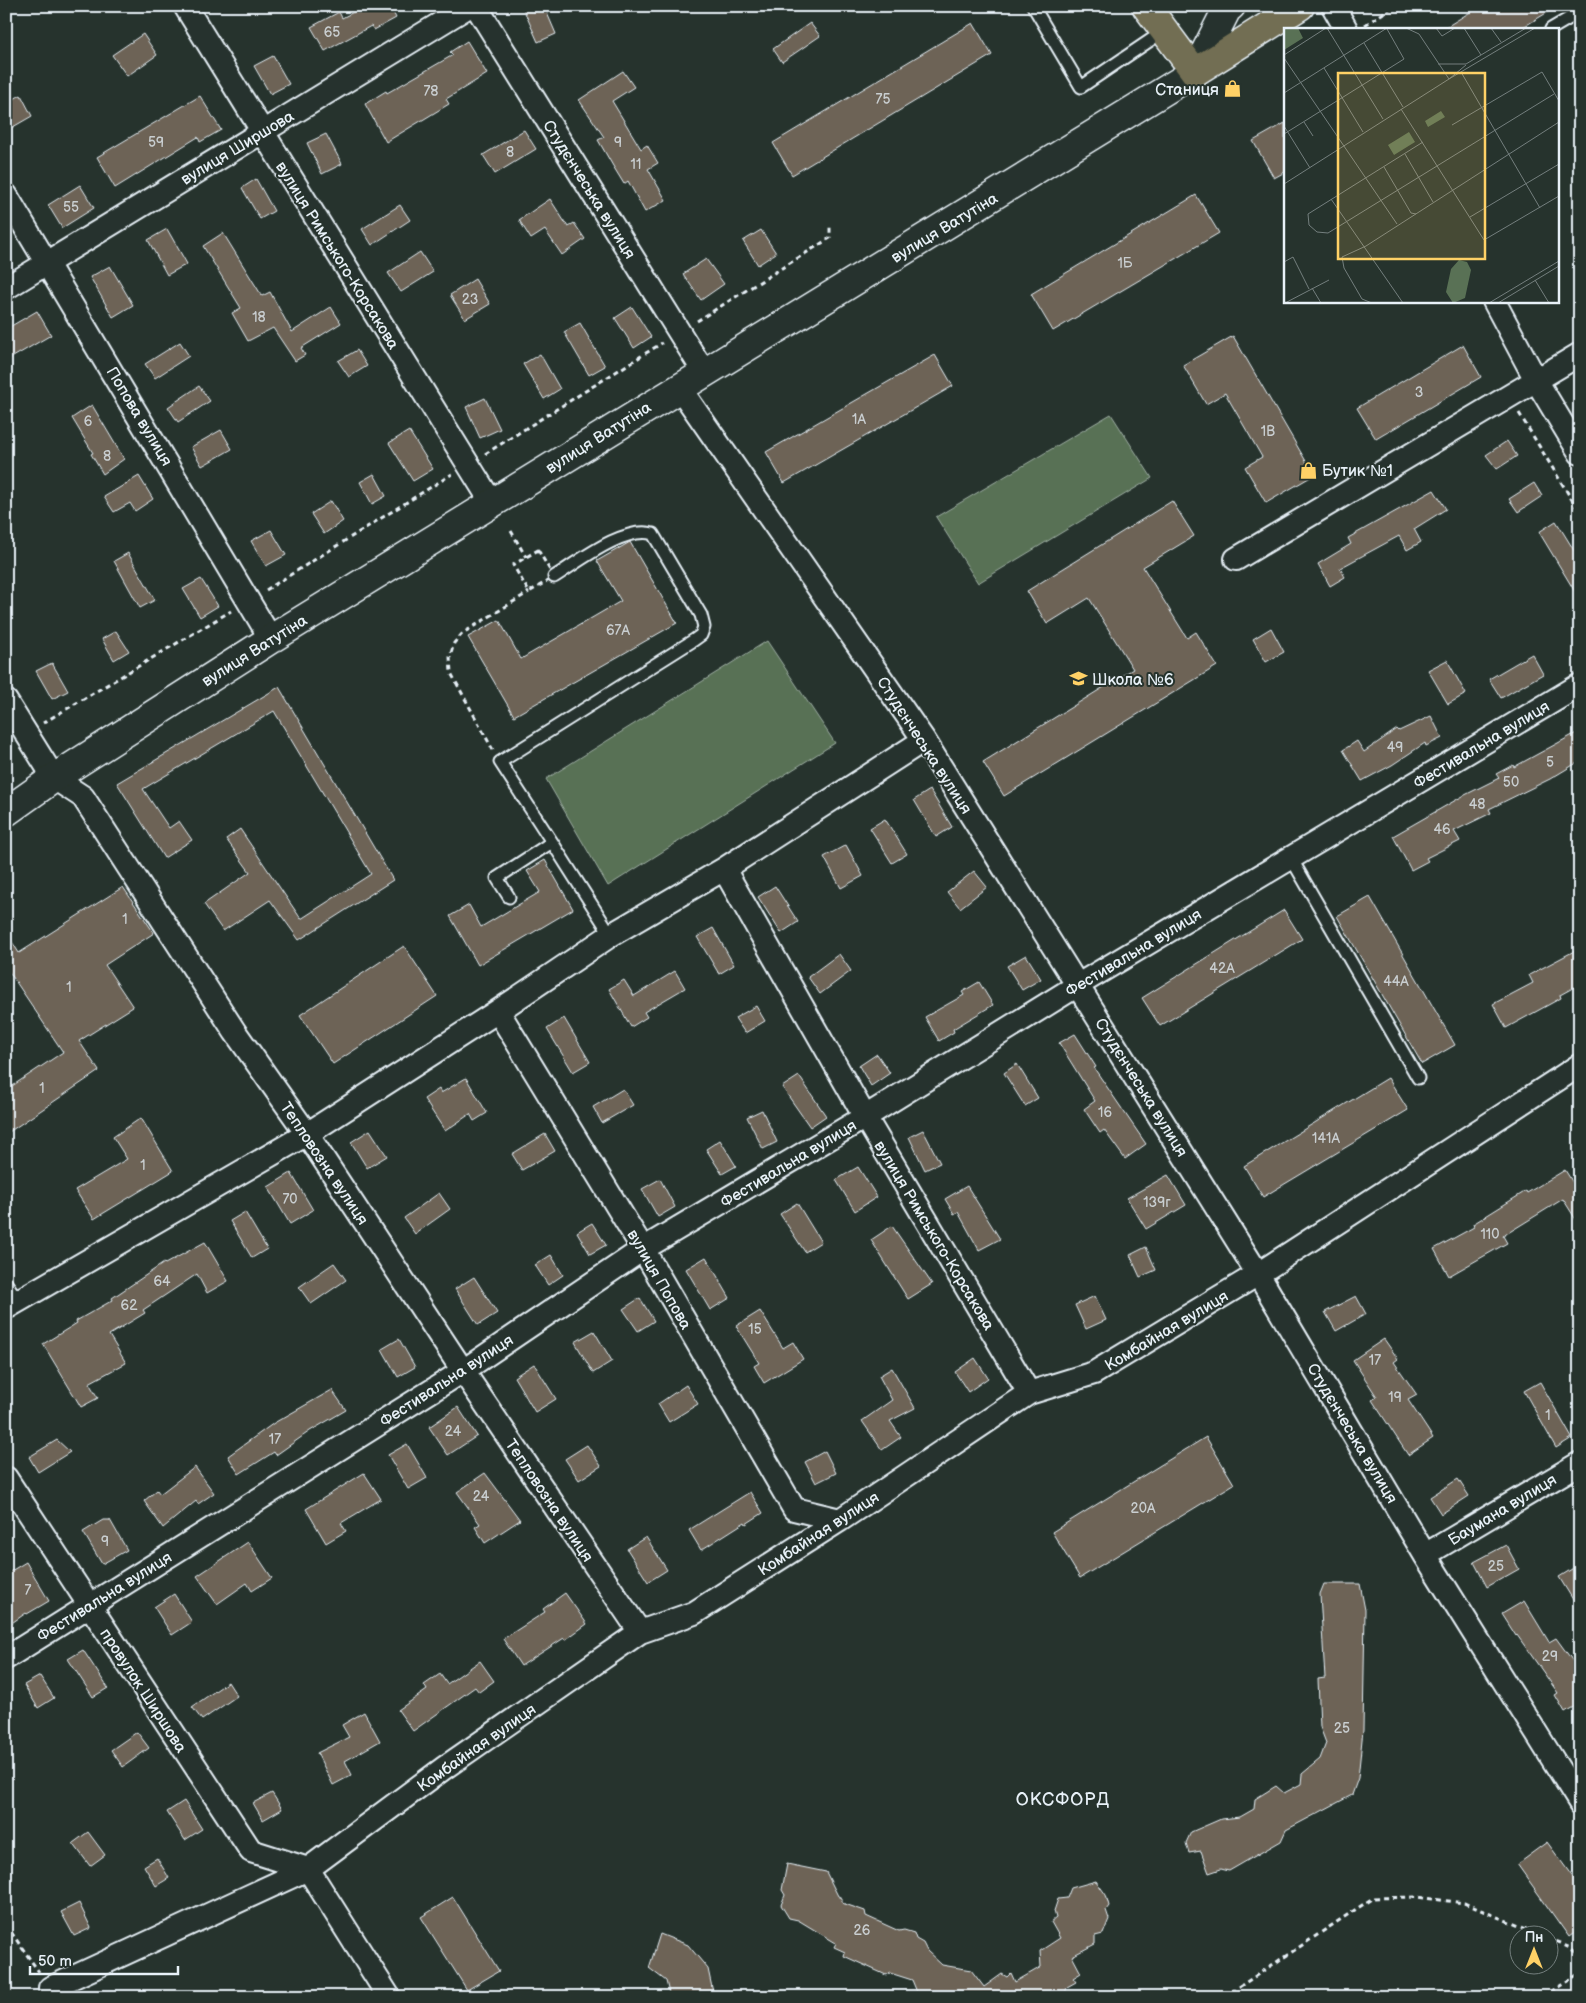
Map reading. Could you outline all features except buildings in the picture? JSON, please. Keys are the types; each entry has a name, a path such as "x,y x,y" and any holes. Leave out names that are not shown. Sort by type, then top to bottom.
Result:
{"main road":[{"path":"1146,6 1195,72"},
{"name":"вулиця Ватутіна","path":"1195,72 1300,6"}],"street":[{"name":"вулиця Римського-Корсакова","path":"185,6 492,503"},
{"name":"вулиця Ширшова","path":"6,288 47,261 468,6"},
{"name":"Студєнчеська вулиця","path":"476,6 704,372"},
{"path":"1195,72 1227,9 1231,6"},
{"path":"1333,6 1345,28"},
{"name":"вулиця Ватутіна","path":"6,812 54,778 271,638 1195,72"},
{"name":"Попова вулиця","path":"6,195 271,638"},
{"path":"1495,302 1536,380 1580,453"},
{"path":"1236,558 1580,354"},
{"name":"Студєнчеська вулиця","path":"679,387 924,740 1258,1274 1424,1555 1580,1803"},
{"name":"Фестивальна вулиця","path":"6,1658 463,1371 643,1249 865,1118 1078,985 1580,685"},
{"name":"Тепловозна вулиця","path":"6,701 54,778 83,796 235,1032 307,1134 463,1371 640,1632"},
{"path":"10,1297 307,1134 498,1011 610,935 724,869 924,740"},
{"name":"вулиця Римського-Корсакова","path":"724,869 865,1118 1029,1393"},
{"name":"вулиця Попова","path":"498,1011 643,1249 794,1508 840,1520"},
{"name":"Комбайная вулиця","path":"50,1992 308,1869 444,1768 640,1632 694,1613 840,1520 1029,1393 1094,1373 1258,1274 1580,1065"},
{"name":"Баумана вулиця","path":"1424,1555 1580,1463"},
{"name":"провулок Ширшова","path":"6,1478 251,1851 308,1869"},
{"path":"308,1869 389,1997"}],"lane":[{"path":"1033,6 1081,87 1164,31"},
{"path":"1553,28 1580,12"},
{"path":"554,577 619,538 633,533 646,532 653,534 701,614 704,627 701,635 694,640 500,762 610,935"},
{"path":"509,897 497,878 552,842"},
{"path":"1291,858 1418,1078"}],"path":[{"path":"1361,28 1394,6"},
{"path":"26,732 250,600 830,238 830,226"},
{"path":"1509,396 1580,513"},
{"path":"511,531 526,557"},
{"path":"500,762 451,673 450,657 454,643 463,633 554,577 538,550 513,565 529,592"},
{"path":"1224,1997 1373,1898 1417,1897 1464,1902 1520,1926"},
{"path":"6,1926 50,1992"},
{"path":"1558,1942 1568,1946 1580,1956"},
{"path":"1543,1997 1580,1973"}],"green space":[{"path":"1111,414 1152,478 978,583 936,517"},
{"path":"767,641 835,743 608,886 546,779"}],"place":[{"name":"Станиця","path":"1233,89"},
{"name":"Бутик №1","path":"1308,470"},
{"name":"Школа №6","path":"1078,679"}],"district":[{"name":"ОКСФОРД","path":"1063,1799"}]}
